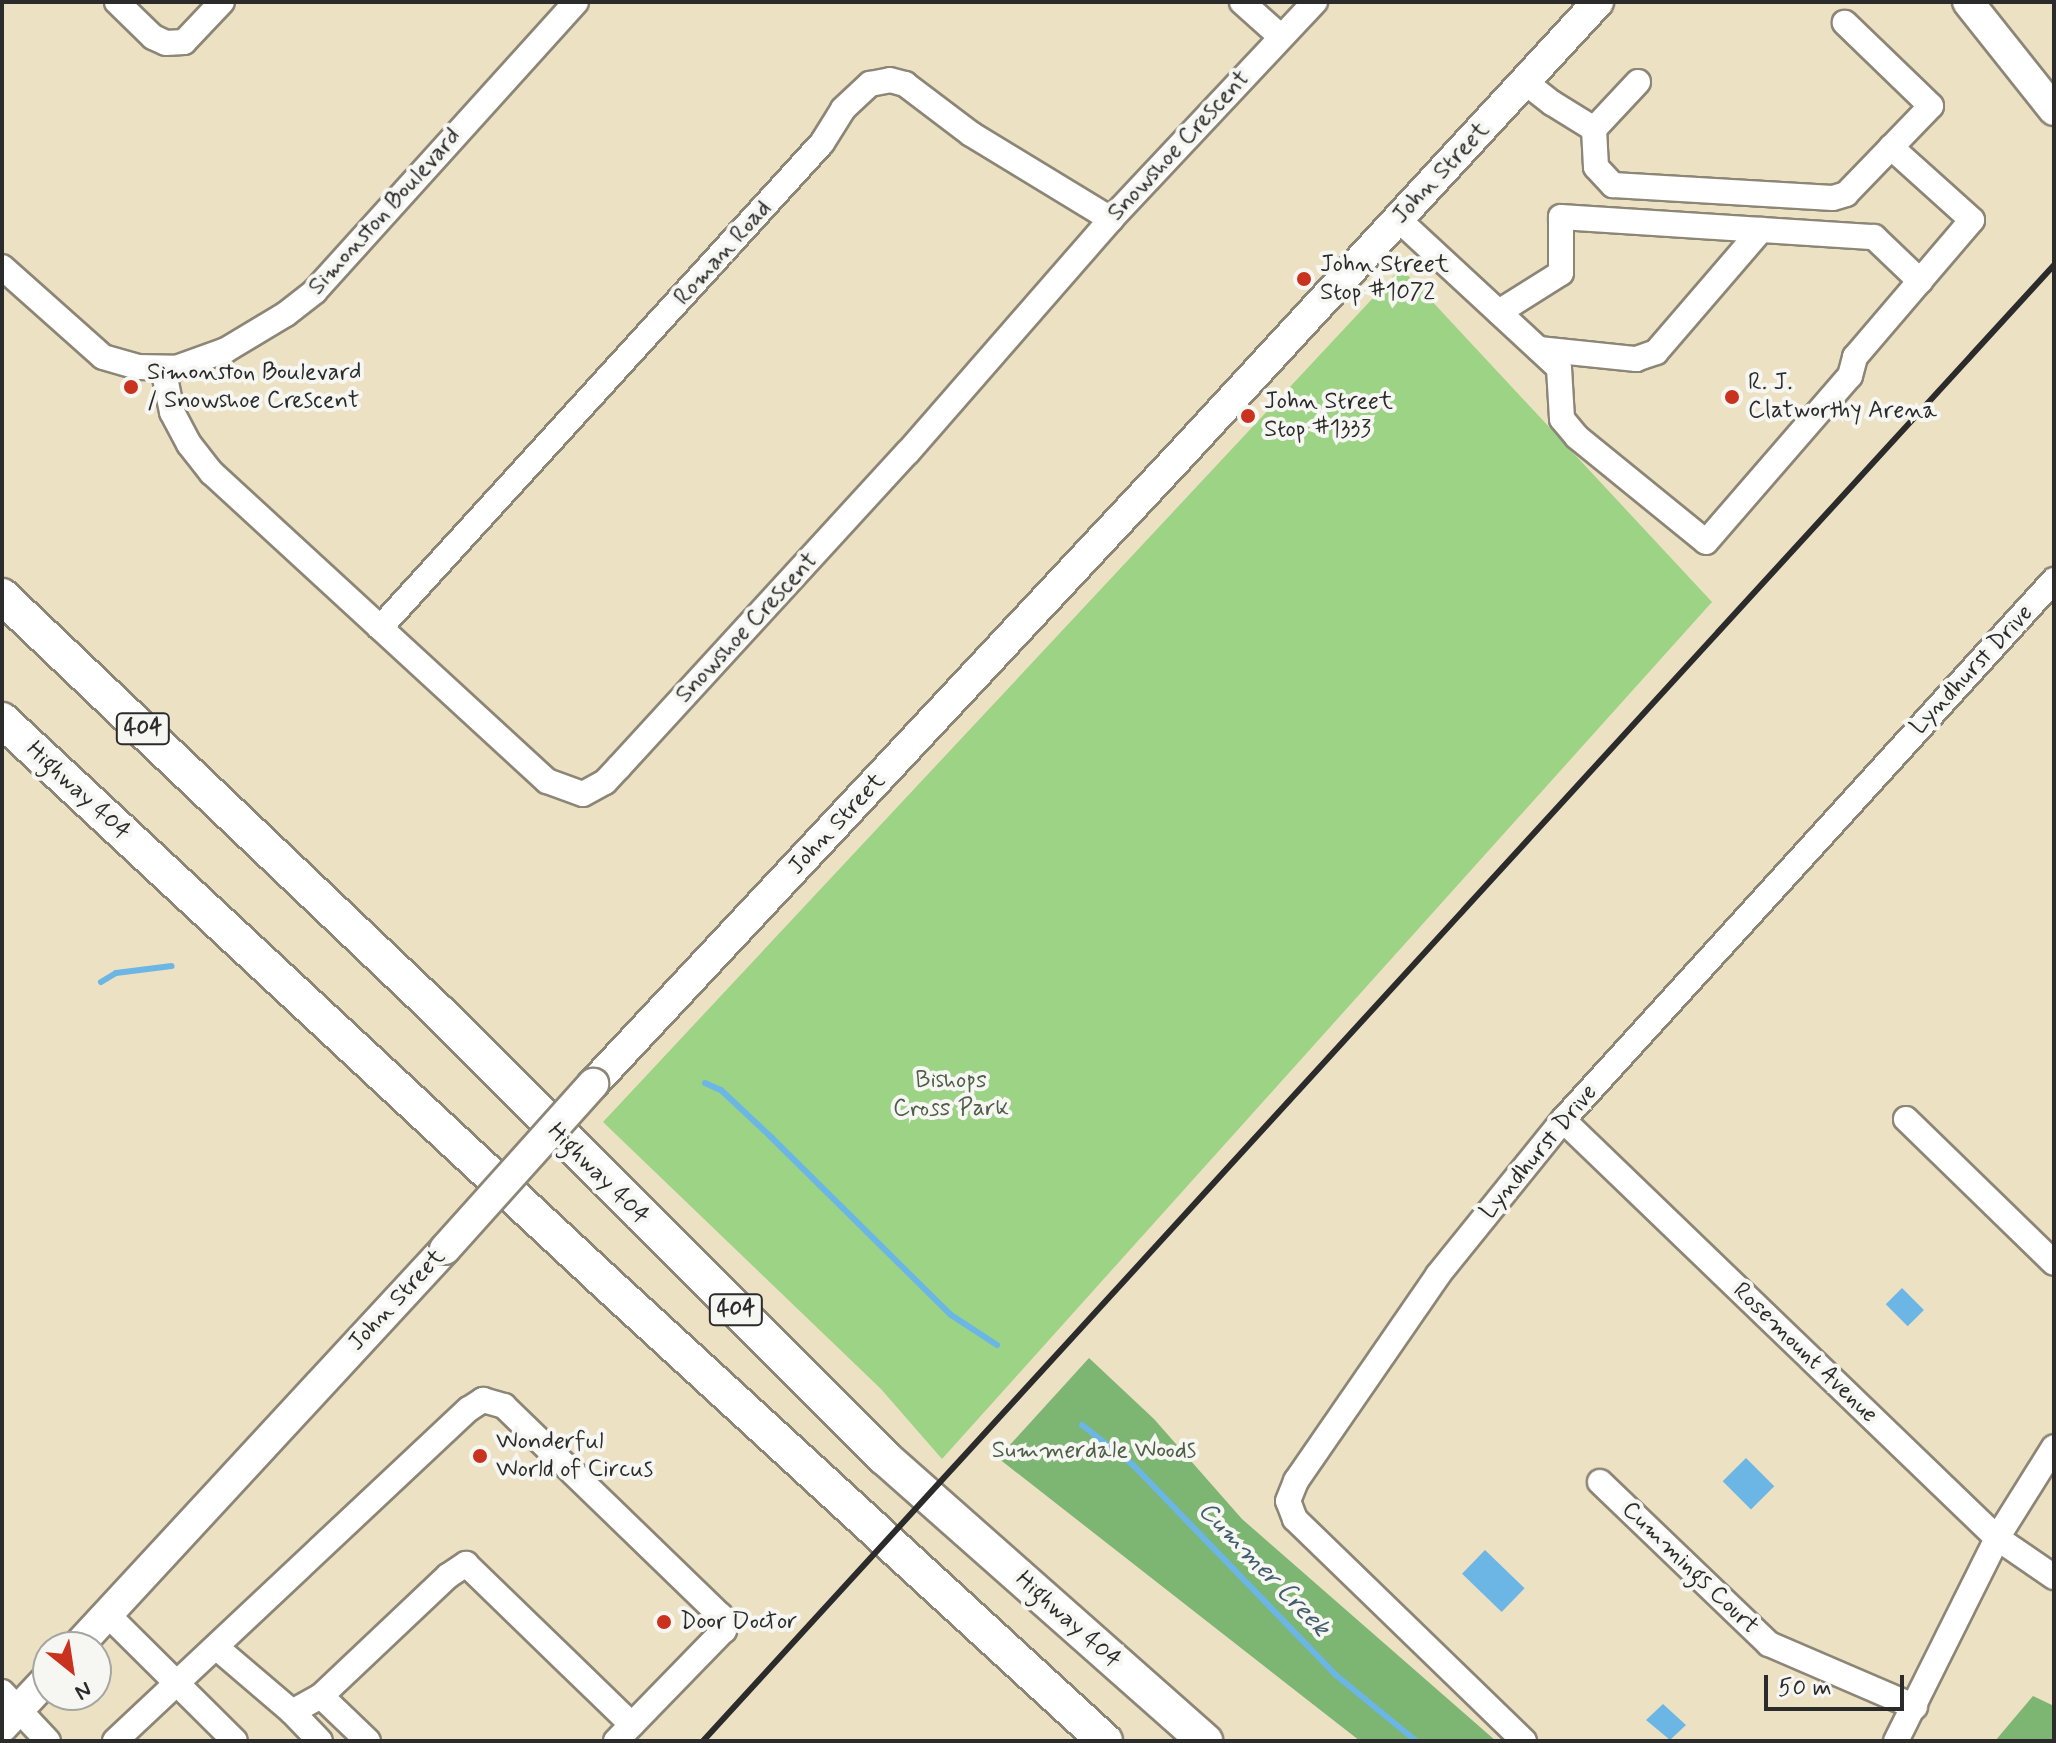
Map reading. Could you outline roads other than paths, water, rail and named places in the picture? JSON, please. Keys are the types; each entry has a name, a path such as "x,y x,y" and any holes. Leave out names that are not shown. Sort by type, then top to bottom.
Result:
{"highway":[{"name":"Highway 404","path":"2,596 429,1002 884,1457 1205,1741"},
{"name":"Highway 404","path":"2,720 602,1279 1105,1741"}],"main road":[{"name":"John Street","path":"92,1631 445,1249 593,1084 1598,2"},
{"path":"1968,2 2047,102"},
{"path":"8,1709 32,1690"}],"street":[{"path":"117,2 153,37 166,43 184,42 222,2"},
{"name":"Simonston Boulevard","path":"2,267 103,357 137,367 163,368 199,362 226,350 286,314 315,291 576,2"},
{"path":"1242,2 1280,36"},
{"name":"Snowshoe Crescent","path":"163,368 172,412 189,444 212,473 547,781 583,794 605,782 757,618 1111,219 1315,2"},
{"path":"1638,82 1594,129 1596,167 1613,185 1833,198 1846,194 1931,106 1845,23"},
{"name":"Roman Road","path":"380,628 822,143 843,109 870,84 890,80 905,84 971,134 1111,219"},
{"path":"1525,82 1594,129"},
{"path":"1398,219 1559,368 1562,419 1577,437 1706,542 1850,376 1855,357 1972,220 1891,147"},
{"path":"1499,312 1561,273 1561,217 1874,237 1920,281"},
{"path":"1539,349 1636,359 1656,352 1761,230"},
{"name":"Lyndhurst Drive","path":"1524,1741 1295,1519 1288,1501 1323,1437 1438,1275 1563,1120 2054,580"},
{"path":"1906,1119 2054,1263"},
{"name":"Rosemount Avenue","path":"1563,1120 1997,1538 2054,1577"},
{"path":"115,1741 469,1409 483,1400 504,1406 720,1615 724,1630 624,1733 466,1564 448,1576 321,1696 292,1712"},
{"path":"1896,1741 1997,1538 2054,1447"},
{"name":"Cummings Court","path":"1600,1482 1769,1644 1915,1707"},
{"path":"107,1614 235,1741"},
{"path":"216,1647 292,1712 320,1741"},
{"path":"321,1696 368,1741"},
{"path":"8,1709 48,1741"}],"water":[{"path":"1902,1288 1924,1310 1908,1326 1886,1304"},
{"path":"1746,1458 1774,1486 1751,1510 1723,1481"},
{"path":"1485,1550 1525,1588 1502,1612 1462,1574"},
{"path":"1663,1704 1686,1725 1670,1740 1646,1720"}],"waterway":[{"name":"Cummer Creek","path":"101,982 116,973 172,966"},
{"name":"Cummer Creek","path":"705,1083 721,1090 771,1137 951,1315 997,1345"},
{"name":"Cummer Creek","path":"1082,1425 1133,1465 1337,1676 1416,1741"}],"railway":[{"path":"703,1741 2054,265"}],"place":[{"name":"John Street Stop #1072","path":"1304,279"},
{"name":"Simonston Boulevard / Snowshoe Crescent","path":"131,387"},
{"name":"R. J. Clatworthy Arena","path":"1732,397"},
{"name":"John Street Stop #1333","path":"1248,416"},
{"name":"Wonderful World of Circus","path":"480,1456"},
{"name":"Door Doctor","path":"664,1622"}],"park label":[{"name":"Bishops Cross Park","path":"951,1095"},
{"name":"Summerdale Woods","path":"1094,1451"}]}
